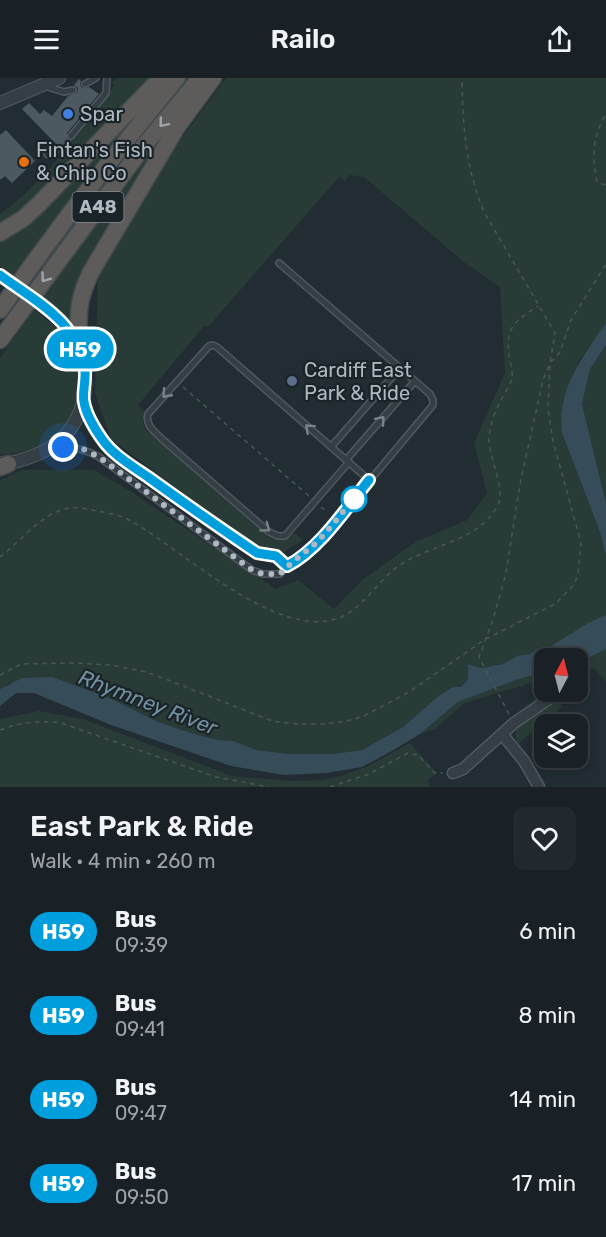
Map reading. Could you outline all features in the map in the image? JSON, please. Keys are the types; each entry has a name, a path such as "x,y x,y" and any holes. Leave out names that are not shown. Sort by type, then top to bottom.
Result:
{"highway":[{"path":"0,233 24,218 39,204 161,78"},
{"name":"A48","path":"0,310 129,135 177,78"},
{"name":"A48","path":"0,340 142,147 200,78"},
{"path":"78,342 81,292 91,272 177,127 213,78"}],"street":[{"path":"0,103 42,82 59,78"},
{"path":"0,275 67,326 78,342 86,387 79,416 61,442 45,451 3,464"},
{"path":"453,773 463,769 513,723 544,702"},
{"path":"502,734 524,761 539,787"}],"lane":[{"path":"86,84 96,78"},
{"path":"71,136 106,93 107,78"},
{"path":"42,82 64,92 73,90"},
{"path":"47,154 60,148"},
{"path":"45,451 63,447 81,448 90,452 252,570 263,574 280,574 287,566 297,561 321,539 433,405 434,400 430,394 279,263"},
{"path":"369,480 348,461 332,447 213,345 209,346 148,414 148,424 162,439 269,532 285,536 315,502 348,461 415,381"},
{"path":"332,447 400,368"},
{"path":"84,401 97,431 113,451 257,553 276,556 287,566"}],"path":[{"path":"0,675 21,664 111,665 163,678 266,720 298,724 326,724 364,716 385,706 484,640 555,604 574,585 578,574 581,543 553,441 549,416 550,363 555,333 484,212 476,193 465,152 462,78"},
{"path":"606,114 597,129 593,158 597,182 606,186"},
{"path":"513,723 479,657 507,573 522,473 543,380 550,363 560,352 572,320 606,264"},
{"path":"0,557 56,512 67,508 87,509 129,520 199,569 278,613 311,621 340,618 350,612 397,567 481,525 498,506 500,494 492,463 489,436 494,417 512,378 508,336 517,320 539,305"},
{"path":"177,382 327,512"},
{"path":"0,730 19,723 40,720 62,723 216,777 269,787"},
{"path":"330,787 369,774 408,753 418,755 435,773 453,773"}],"green space":[{"path":"117,78 154,78 43,195 0,227 0,214 47,172 112,89 115,84 112,83"},
{"path":"226,78 606,78 606,323 578,362 562,433 600,532 606,557 606,616 588,623 551,646 534,648 534,651 530,654 517,656 503,664 481,668 468,664 468,679 461,687 437,697 403,727 362,750 332,754 288,754 256,750 233,741 194,734 158,722 112,699 91,692 10,683 0,689 0,480 23,470 94,470 130,491 276,589 298,580 334,609 362,580 415,542 467,520 487,493 474,443 505,373 500,287 465,263 364,177 350,175 345,181 339,177 208,327 204,326 138,405 145,412 143,424 147,431 268,537 282,540 295,533 303,540 284,552 257,548 111,439 95,393 98,273 133,211"},
{"path":"137,114 13,276 0,266 0,240"},
{"path":"161,139 74,290 71,306 72,320 42,297 132,174"},
{"path":"34,310 58,329 72,346 79,367 79,394 68,421 49,441 28,451 0,454 0,358"},
{"path":"606,345 606,503 582,404 590,369"},
{"path":"606,649 606,682 594,668 588,672 588,658"},
{"path":"534,675 534,682 465,703 435,729 420,734 458,702"},
{"path":"554,702 559,702 562,707 554,714 536,714"},
{"path":"39,711 83,719 232,776 293,781 323,780 368,766 410,743 437,773 427,781 431,787 0,787 0,719"},
{"path":"534,716 534,731 518,744 515,735 517,727"}],"water":[{"path":"606,323 606,345 590,369 582,404 606,503 606,557 600,532 562,433 561,417 563,402 573,374"},
{"path":"606,615 606,649 588,658 588,648 541,648 551,646 588,623"},
{"path":"534,651 534,675 458,702 420,734 362,767 327,773 284,775 231,766 111,725 34,693 16,693 0,706 0,689 22,678 52,677 112,699 158,722 194,734 233,741 257,750 288,754 332,754 362,750 403,727 437,697 453,687 461,687 468,679 468,664 481,668 503,664 517,656 530,654"}],"building":[{"path":"79,79 82,88 89,87 99,94 67,133 67,138 72,141 65,148 62,144 56,144 22,109 29,103 40,114 44,110 52,116 68,96 77,93 78,88 74,85"},
{"path":"6,130 35,161 12,183 5,176 0,180 0,135"}],"bus line":[{"name":"H59","path":"0,275 56,316 67,326 78,342 85,373 84,401 104,442 206,519 257,553 276,556 287,566 297,561 321,539 369,480"}],"place":[{"name":"Spar","path":"68,114"},
{"name":"Fintan's Fish & Chip Co","path":"24,162"},
{"name":"Cardiff East Park & Ride","path":"292,381"}],"route":[{"path":"63,447 81,448 99,457 252,570 263,574 280,574 287,566 297,561 321,539 357,494 354,499"}],"water label":[{"name":"Rhymney River","path":"148,702"}]}
